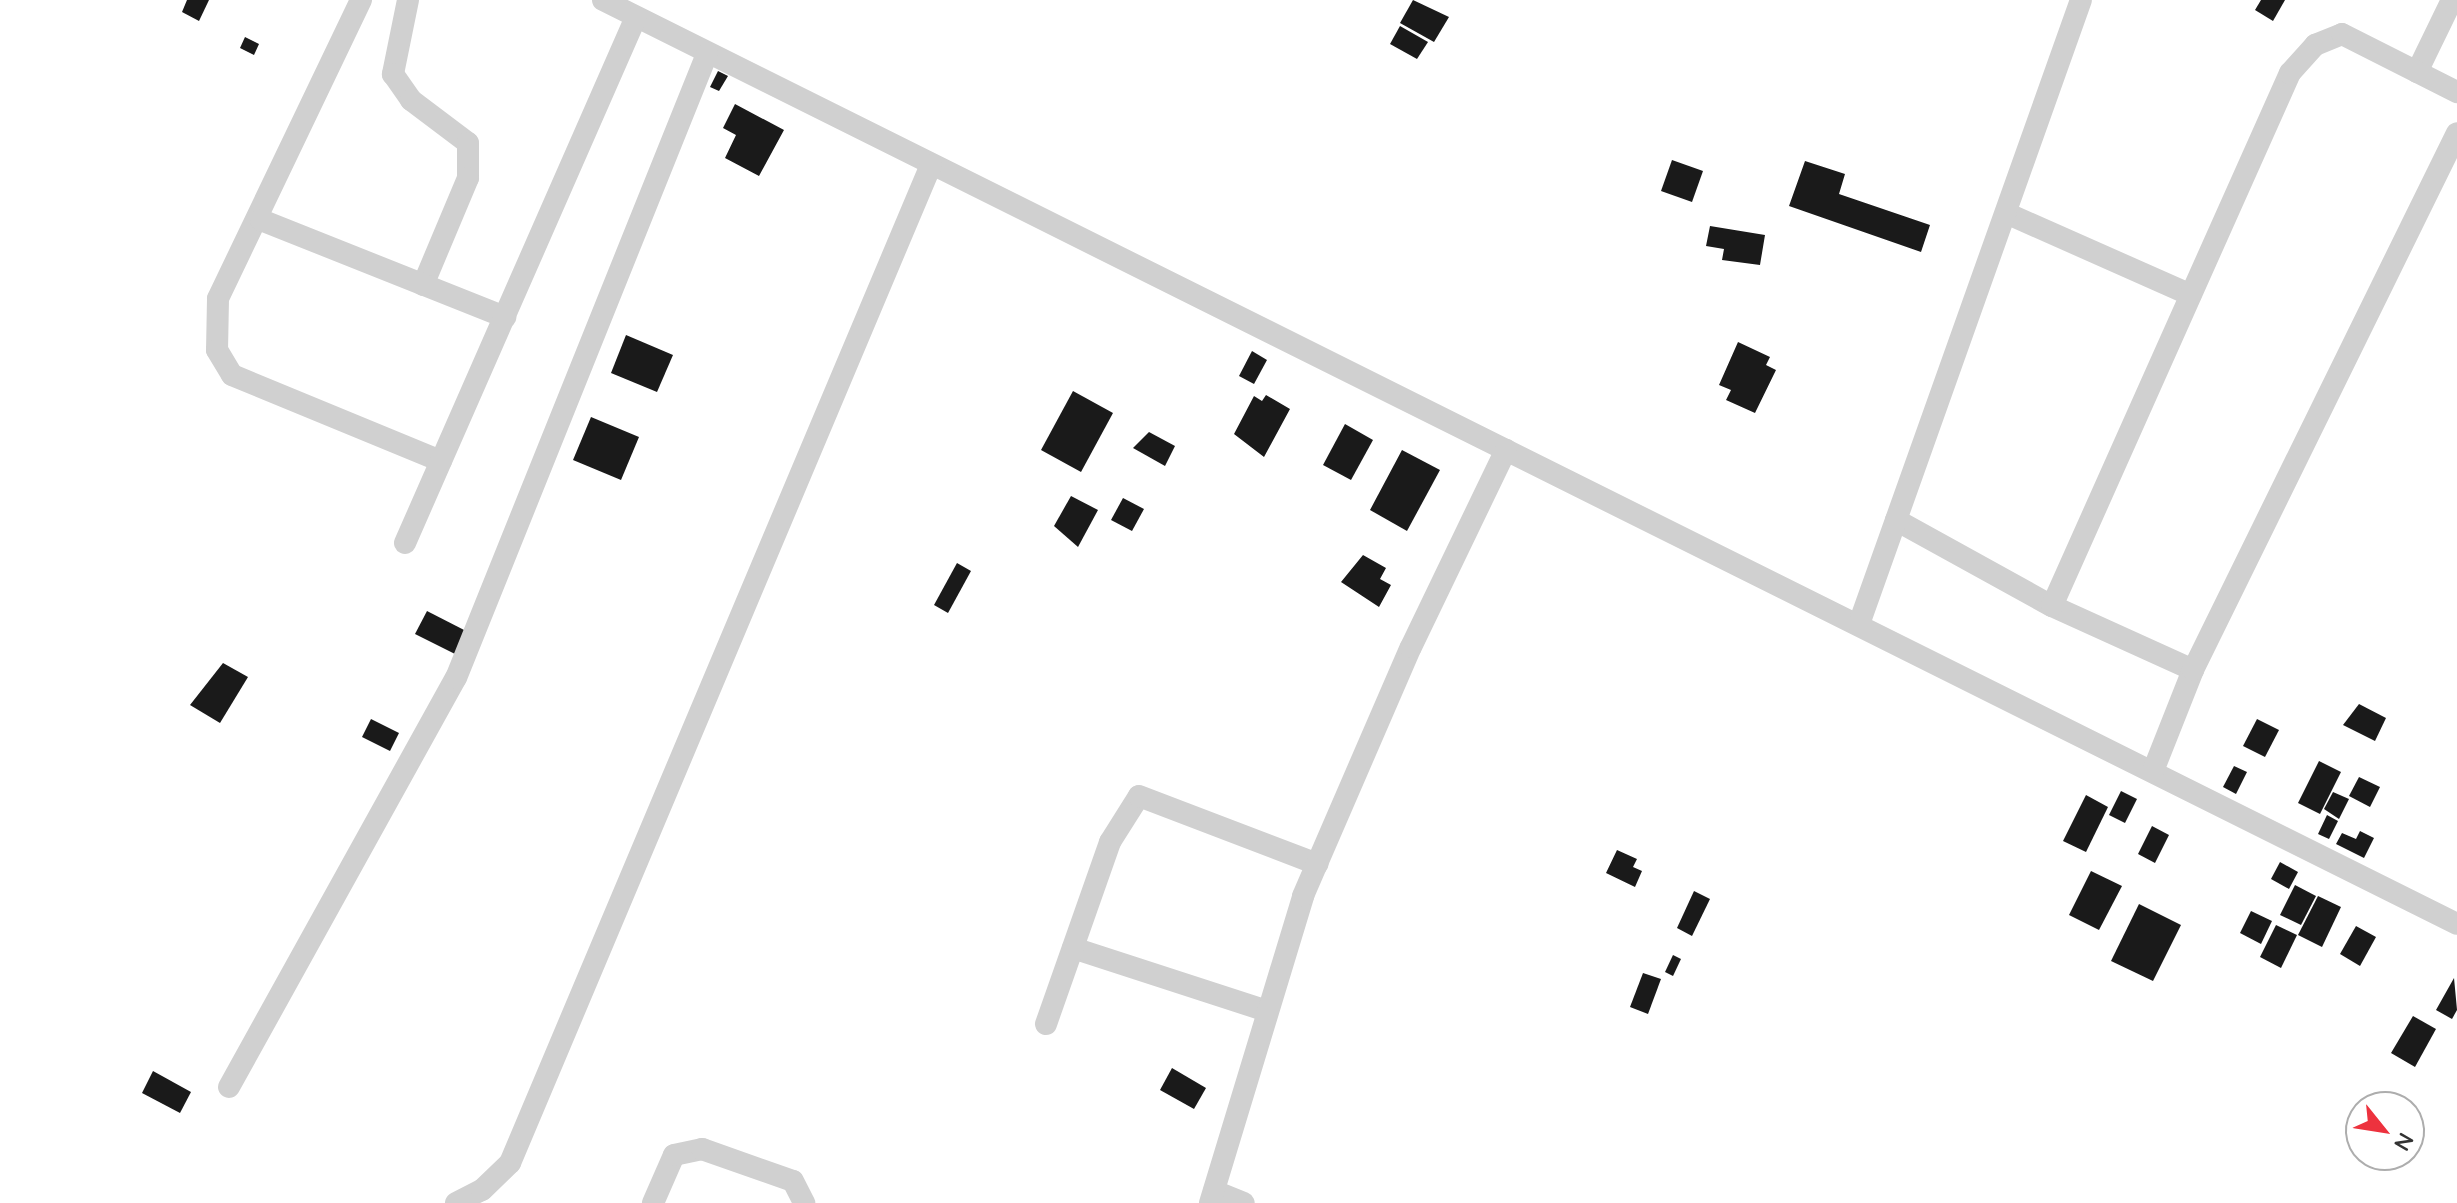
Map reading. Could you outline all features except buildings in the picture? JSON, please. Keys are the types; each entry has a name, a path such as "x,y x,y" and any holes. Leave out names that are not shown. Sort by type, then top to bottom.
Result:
{"street":[{"path":"361,0 261,220 218,299 217,350 232,375 441,461"},
{"path":"408,0 393,74 411,100 468,143 468,178 423,285"},
{"path":"603,0 2457,924"},
{"path":"1859,624 2081,0"},
{"path":"2417,72 2452,0"},
{"path":"405,543 636,17"},
{"path":"2052,606 2290,73 2315,45 2342,34 2457,92"},
{"path":"229,1087 456,678 707,54"},
{"path":"2153,771 2193,670 2457,133"},
{"path":"456,1203 482,1190 510,1163 931,165"},
{"path":"2006,213 2191,295"},
{"path":"261,220 505,317"},
{"path":"1244,1203 1212,1197 1267,1011 1317,864 1411,647 1506,450"},
{"path":"1896,520 2052,606 2193,670"},
{"path":"1046,1024 1110,842 1139,796 1317,864"},
{"path":"1073,948 1267,1011"},
{"path":"653,1203 674,1155 702,1149 793,1181 804,1203"}]}
